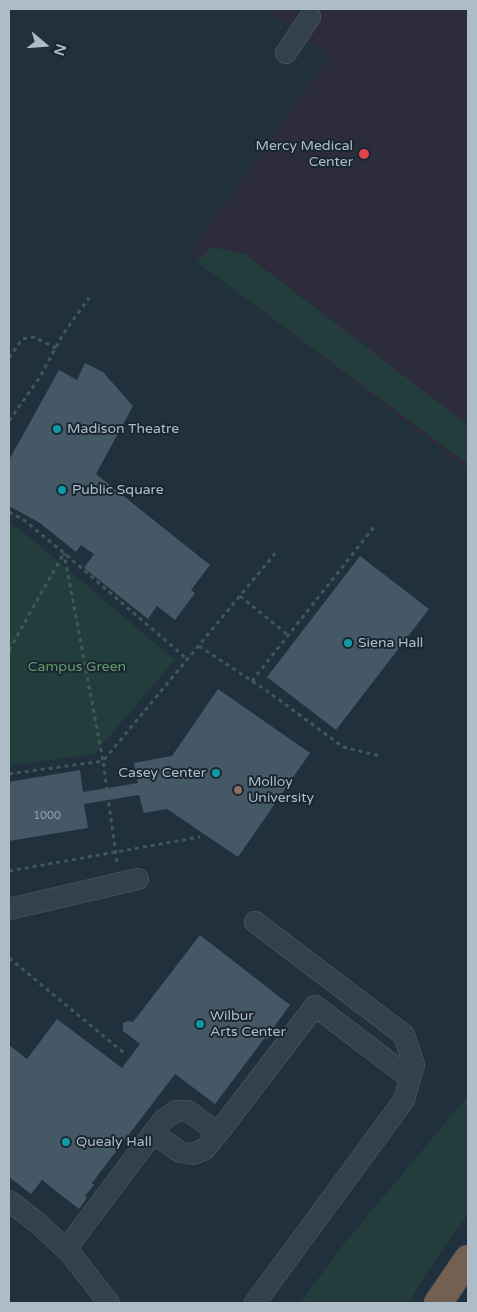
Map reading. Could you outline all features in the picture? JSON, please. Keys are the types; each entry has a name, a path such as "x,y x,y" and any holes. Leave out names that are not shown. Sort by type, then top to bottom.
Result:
{"highway":[{"path":"438,1303 468,1259"}],"street":[{"path":"286,53 310,17"},
{"path":"9,910 129,881"},
{"path":"255,922 404,1035 414,1065 404,1100 255,1303"},
{"path":"153,1133 180,1152 192,1154 205,1149 314,1006 410,1078"},
{"path":"66,1249 163,1120 176,1111 188,1111 218,1132"},
{"path":"9,1201 39,1224 66,1249 109,1303"}],"path":[{"path":"9,421 40,377 56,348 89,298"},
{"path":"9,358 22,338 34,337 56,348"},
{"path":"9,512 24,520 64,553 187,660"},
{"path":"252,681 374,526"},
{"path":"9,774 103,761 278,550"},
{"path":"9,650 64,553"},
{"path":"64,553 103,761 116,852 129,881"},
{"path":"240,596 288,635"},
{"path":"199,646 252,681 343,747 380,756"},
{"path":"9,871 200,837"},
{"path":"9,958 124,1053"}],"shaded area":[{"name":"Mercy Medical Center","path":"264,9 468,9 468,470 197,262 191,251 329,57"}],"green space":[{"path":"212,247 245,254 468,425 468,464 197,262"},
{"name":"Campus Green","path":"9,524 22,531 175,660 94,754 9,766"},
{"path":"468,1096 468,1214 427,1272 409,1303 300,1303 346,1241"}],"building":[{"name":"Public Square","path":"85,363 103,372 133,406 96,474 210,565 191,590 195,593 175,620 157,606 148,619 84,568 94,554 81,545 76,552 40,523 9,506 9,460 59,370 77,380"},
{"name":"Siena Hall","path":"360,556 429,609 336,730 267,677"},
{"name":"Casey Center","path":"218,689 310,753 238,857 167,809 144,813 139,795 84,804 88,828 9,841 9,782 80,770 83,792 138,783 134,763 172,756"},
{"path":"200,935 290,1005 271,1031 272,1038 264,1039 215,1104 175,1074 92,1183 94,1185 85,1196 87,1198 79,1209 42,1180 31,1194 9,1177 9,1045 27,1059 57,1019 122,1068 140,1044 123,1031 123,1023 127,1021 133,1022"}],"place":[{"name":"Mercy Medical Center","path":"364,154"},
{"name":"Madison Theatre","path":"57,429"},
{"name":"Public Square","path":"62,490"},
{"name":"Siena Hall","path":"348,643"},
{"name":"Casey Center","path":"216,773"},
{"name":"Molloy University","path":"238,790"},
{"name":"Wilbur Arts Center","path":"200,1024"},
{"name":"Quealy Hall","path":"66,1142"}]}
